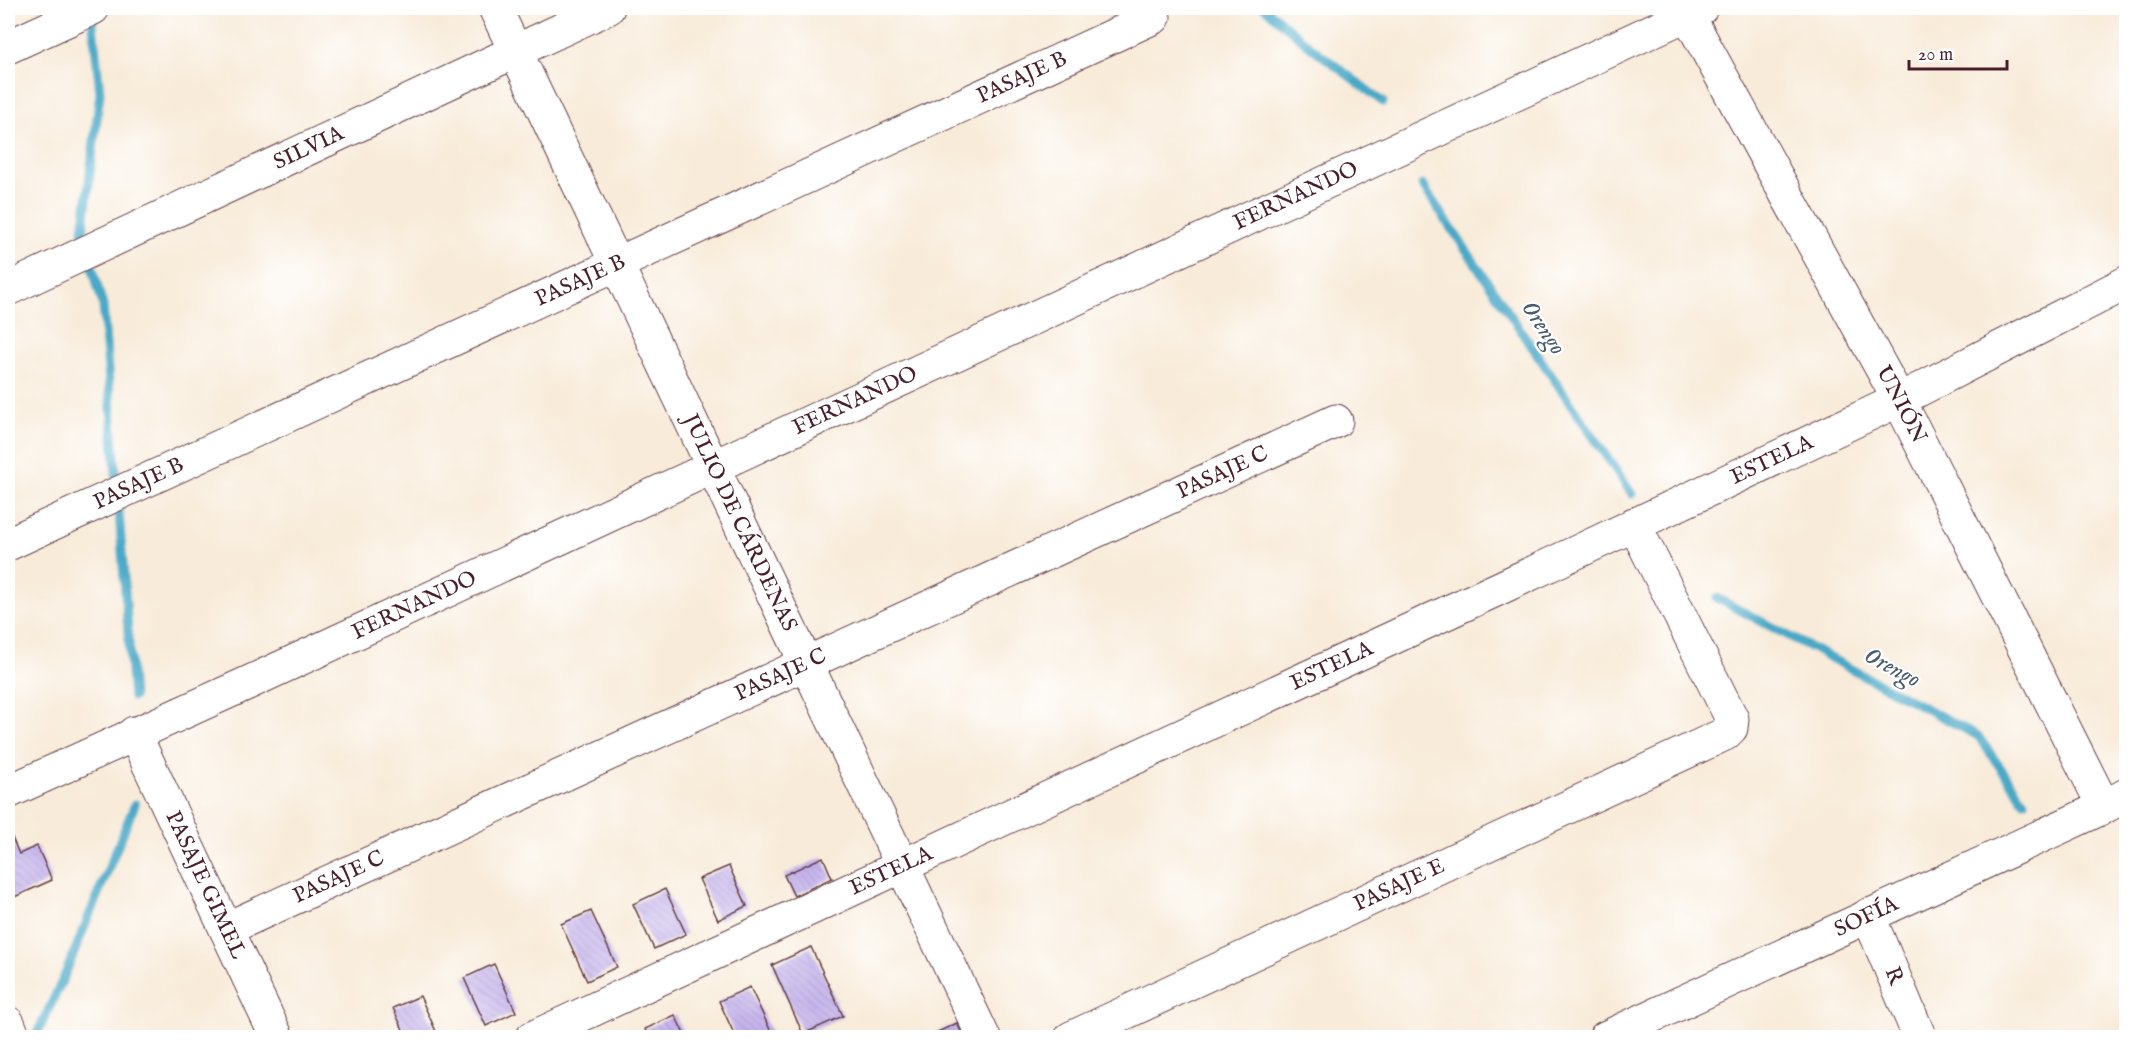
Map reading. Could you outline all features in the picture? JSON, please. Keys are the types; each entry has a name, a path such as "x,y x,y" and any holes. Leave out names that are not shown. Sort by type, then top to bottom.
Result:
{"street":[{"path":"8,47 93,8"},
{"name":"JULIO DE CÁRDENAS","path":"495,8 984,1038"},
{"name":"SILVIA","path":"8,289 608,8"},
{"name":"UNIÓN","path":"1691,10 2115,801"},
{"name":"FERNANDO","path":"8,792 713,467 1691,10"},
{"name":"PASAJE B","path":"8,544 1154,17"},
{"name":"ESTELA","path":"532,1038 1899,400 2127,283"},
{"name":"PASAJE C","path":"226,929 1336,421"},
{"name":"PASAJE E","path":"1071,1038 1725,734 1731,728 1732,719 1634,524"},
{"name":"PASAJE GIMEL","path":"135,733 277,1038"},
{"name":"SOFÍA","path":"1605,1038 2115,801"},
{"name":"R","path":"1868,915 1920,1038"},
{"path":"8,1023 14,1038"}],"building":[{"path":"8,828 19,854 37,846 52,880 10,899 8,893"},
{"path":"823,857 832,878 794,896 784,875"},
{"path":"729,866 747,906 718,920 699,879"},
{"path":"665,889 686,934 654,949 633,904"},
{"path":"591,911 617,967 587,981 561,924"},
{"path":"811,947 843,1016 803,1034 772,965"},
{"path":"494,964 516,1012 486,1026 464,978"},
{"path":"750,987 772,1034 765,1038 736,1038 719,1001"},
{"path":"420,996 439,1038 407,1038 393,1008"},
{"path":"675,1015 686,1038 649,1038 645,1029"},
{"path":"957,1023 964,1038 925,1038"}],"waterway":[{"name":"Orengo","path":"1265,8 1306,43 1383,102"},
{"path":"92,15 100,93 83,232 103,306 117,486"},
{"name":"Orengo","path":"1422,185 1632,494"},
{"path":"118,499 133,697"},
{"name":"Orengo","path":"1717,598 1978,736 2024,801"},
{"path":"35,1038 64,977 135,804"}]}
